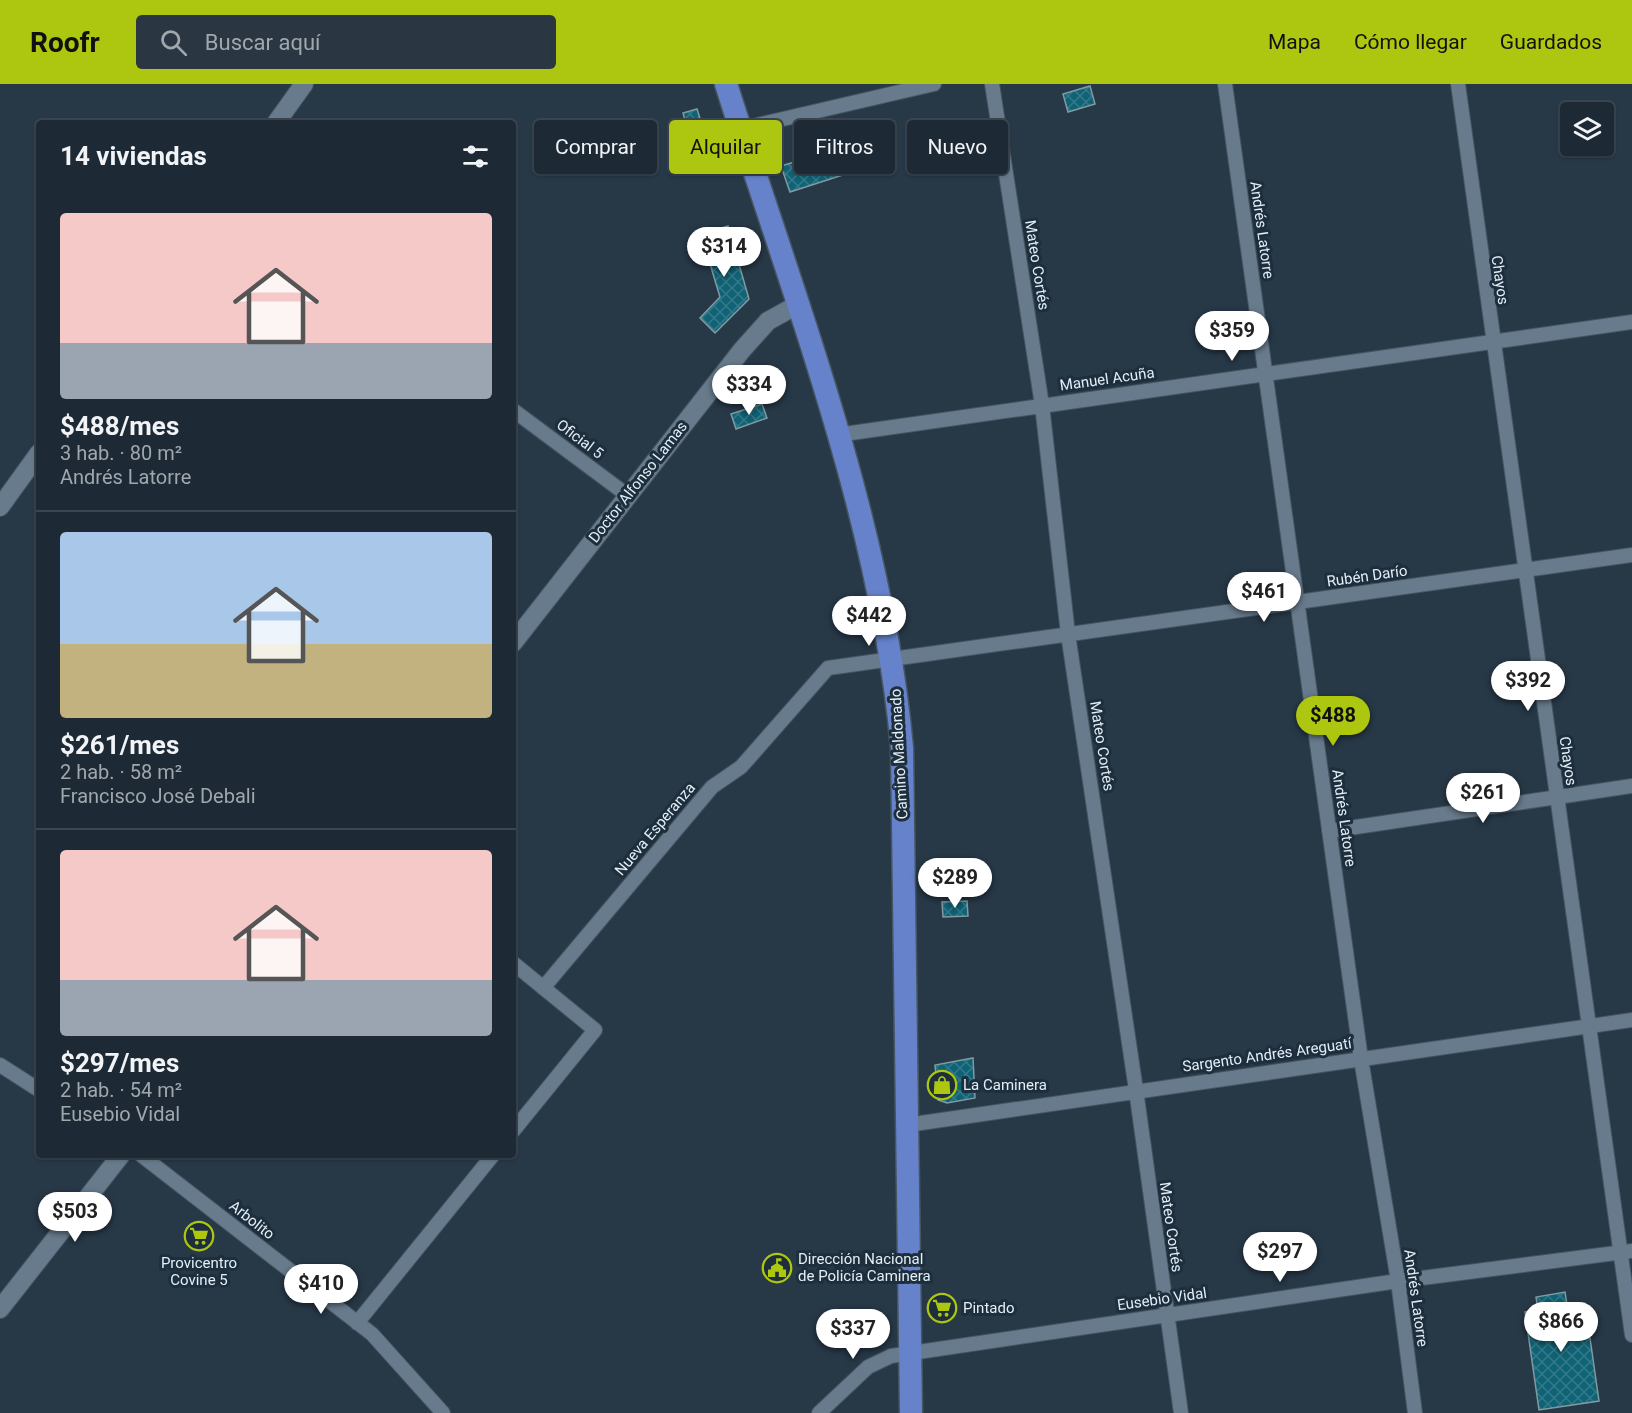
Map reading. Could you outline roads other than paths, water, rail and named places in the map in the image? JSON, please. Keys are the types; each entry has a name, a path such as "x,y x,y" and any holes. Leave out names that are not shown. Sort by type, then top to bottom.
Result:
{"main road":[{"name":"Camino Maldonado","path":"726,84 737,120"},
{"name":"Camino Maldonado","path":"755,174 797,305 868,542 892,660 902,748 911,1413"}],"street":[{"path":"278,120 304,84"},
{"path":"779,120 934,84"},
{"name":"Mateo Cortés","path":"992,84 1042,405 1068,634 1136,1090 1181,1413"},
{"name":"Andrés Latorre","path":"1225,84 1361,1059 1398,1281 1415,1413"},
{"name":"Chayos","path":"1458,84 1588,1026 1626,1252 1632,1335"},
{"name":"Doctor Alfonso Lamas","path":"516,639 742,350 768,321 797,305"},
{"name":"Manuel Acuña","path":"837,435 1632,322"},
{"name":"Oficial 5","path":"516,412 627,495"},
{"path":"0,507 36,457"},
{"name":"Rubén Darío","path":"892,660 1632,555"},
{"name":"Nueva Esperanza","path":"543,988 712,787 741,767 822,672 834,666 892,660"},
{"path":"1329,831 1632,786"},
{"path":"516,966 595,1029 516,1127"},
{"name":"Sargento Andrés Areguatí","path":"907,1125 1136,1090 1632,1020"},
{"path":"0,1065 36,1088"},
{"path":"0,1309 119,1158"},
{"name":"Arbolito","path":"145,1158 372,1334 443,1413"},
{"path":"357,1323 491,1158"},
{"name":"Eusebio Vidal","path":"819,1413 868,1367 891,1356 1398,1281 1626,1252"}],"place":[{"name":"La Caminera","path":"942,1085"},
{"name":"Provicentro Covine 5","path":"199,1236"},
{"name":"Dirección Nacional de Policía Caminera","path":"777,1268"},
{"name":"Pintado","path":"942,1308"}]}
